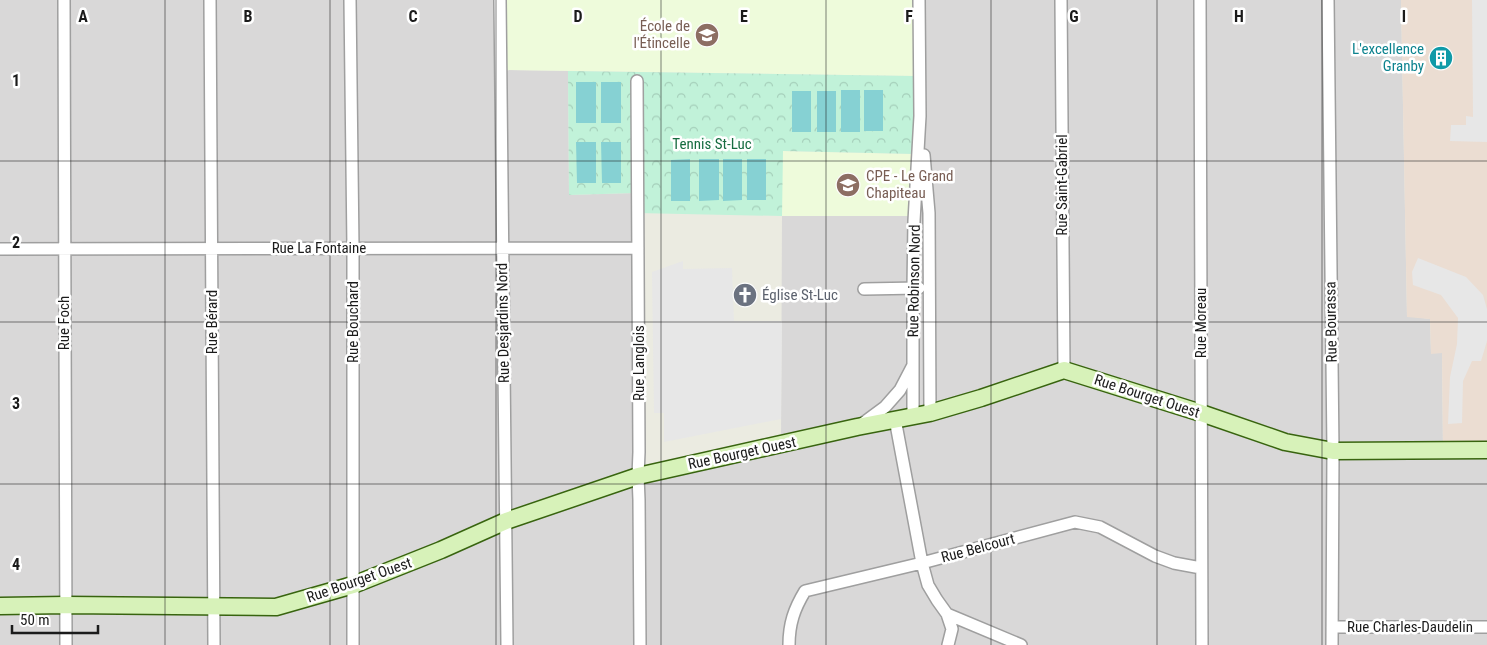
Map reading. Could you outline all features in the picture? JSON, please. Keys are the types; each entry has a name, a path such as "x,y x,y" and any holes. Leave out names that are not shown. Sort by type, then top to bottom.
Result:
{"street":[{"name":"Rue Foch","path":"64,0 66,645"},
{"name":"Rue Bérard","path":"210,0 214,645"},
{"name":"Rue Bouchard","path":"350,0 354,248 353,645"},
{"name":"Rue Desjardins Nord","path":"500,0 507,645"},
{"name":"Rue Robinson Nord","path":"913,415 912,288 920,116 920,0"},
{"name":"Rue Saint-Gabriel","path":"1061,0 1064,370"},
{"name":"Rue Moreau","path":"1200,0 1202,645"},
{"name":"Rue Bourassa","path":"1328,0 1333,451 1332,645"},
{"name":"Rue Langlois","path":"637,81 640,645"},
{"name":"Rue Robinson Nord","path":"920,116 929,212 930,413"},
{"name":"Rue La Fontaine","path":"0,248 638,248"},
{"path":"864,289 929,288"},
{"path":"857,427 885,407 900,390 912,366"},
{"name":"Rue Bourget Ouest","path":"0,606 276,607 353,585 441,550 506,521 638,476 857,427 930,413 1064,370 1201,412 1285,442 1333,451 1487,450"},
{"path":"895,419 928,585 947,614 952,629 948,645"},
{"name":"Rue Belcourt","path":"789,645 789,629 796,606 805,591 1075,522 1100,527 1155,556 1201,568"},
{"path":"947,614 1021,645"},
{"name":"Rue Charles-Daudelin","path":"1332,627 1487,627"}],"shaded area":[{"path":"0,0 499,0 501,70 568,71 569,195 635,193 638,478 781,448 782,216 910,216 915,154 914,0 1401,0 1407,316 1430,319 1431,353 1442,353 1443,450 1487,450 1487,645 0,645"},
{"name":"École de l'Étincelle","path":"500,0 914,0 914,76 501,70"},
{"path":"1401,0 1487,0 1487,450 1443,450 1442,353 1431,354 1430,319 1407,317"},
{"path":"1472,0 1487,0 1487,142 1450,141 1451,125 1466,125 1466,116 1473,117"},
{"path":"576,82 596,82 596,123 576,123"},
{"path":"601,82 621,82 621,123 601,123"},
{"path":"841,90 860,90 860,132 841,132"},
{"path":"864,90 883,90 883,131 864,131"},
{"path":"792,91 811,91 811,132 792,132"},
{"path":"817,91 836,91 836,132 817,132"},
{"path":"576,142 596,142 596,183 577,183"},
{"path":"601,142 621,142 621,183 602,183"},
{"name":"CPE - Le Grand Chapiteau","path":"782,151 915,154 910,216 782,216"},
{"path":"690,159 690,201 671,201 671,160"},
{"path":"699,159 719,159 719,200 699,201"},
{"path":"723,159 742,159 742,200 723,201"},
{"path":"747,159 766,159 766,200 747,200"},
{"path":"1418,258 1466,277 1483,295 1487,309 1487,341 1481,361 1472,361 1463,381 1462,423 1448,424 1450,377 1457,344 1458,318 1441,295 1413,285 1412,272"},
{"path":"683,261 683,269 732,268 734,321 782,321 781,419 664,442 664,413 654,413 652,272"}],"green space":[{"name":"Tennis St-Luc","path":"568,71 914,76 915,154 783,151 782,216 636,213 635,193 569,195"}],"place":[{"name":"École de l'Étincelle","path":"707,35"},
{"name":"L'excellence Granby","path":"1441,58"},
{"name":"CPE - Le Grand Chapiteau","path":"848,185"},
{"name":"Église St-Luc","path":"745,295"}]}
